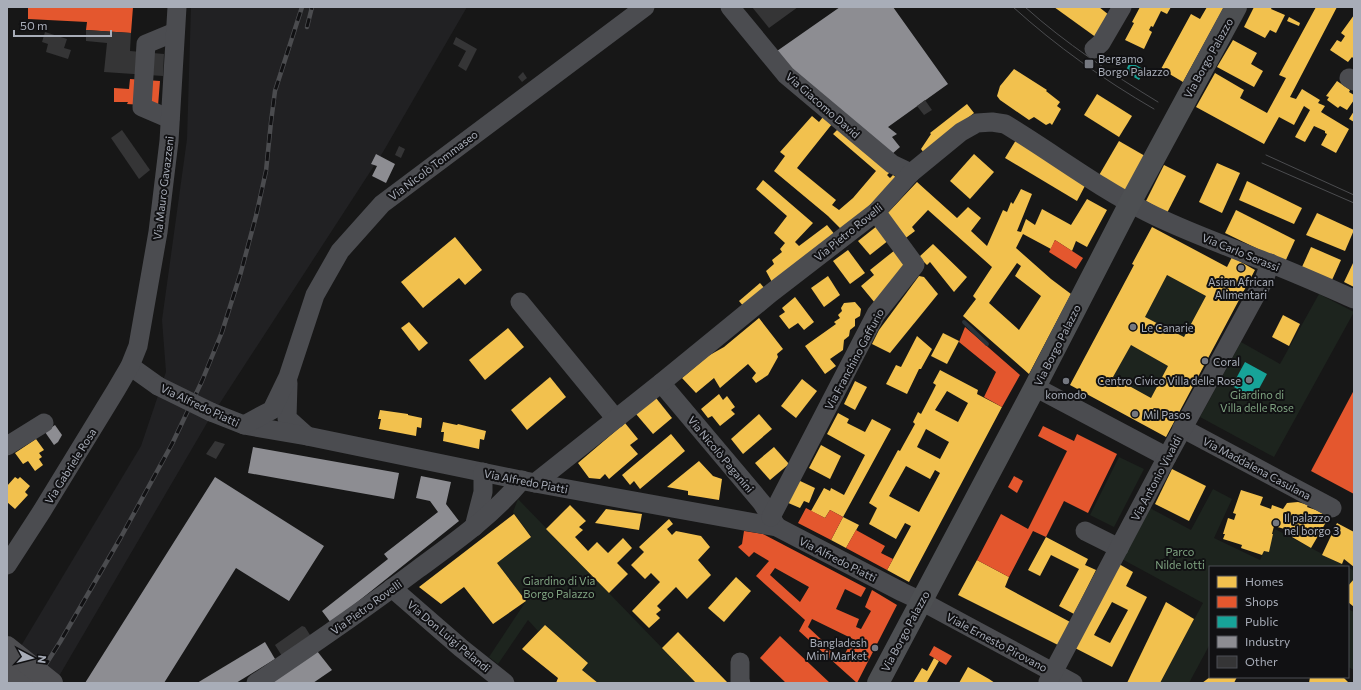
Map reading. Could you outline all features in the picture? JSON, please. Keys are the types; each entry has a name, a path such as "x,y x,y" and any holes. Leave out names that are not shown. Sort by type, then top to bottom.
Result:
{"highway":[{"path":"7,646 52,683"},
{"path":"7,668 26,683"}],"main road":[{"name":"Via Borgo Palazzo","path":"878,683 1035,387 1130,203 1236,7"}],"street":[{"name":"Via Mauro Gavazzeni","path":"130,366 138,346 143,325 156,247 169,141 177,7"},
{"name":"Via Nicolò Tommaseo","path":"244,426 272,410 288,377 315,295 340,251 382,204 645,7"},
{"name":"Via Giacomo David","path":"730,7 786,74 892,164 911,173"},
{"path":"1094,49 1101,43 1122,7"},
{"path":"170,119 142,107 146,44 175,32"},
{"name":"Via Pietro Rovelli","path":"256,683 311,647 392,588 474,527 508,496 616,419 771,292 876,212 911,173 961,132 977,123 992,122 1006,124 1089,179 1130,203"},
{"name":"Via Carlo Serassi","path":"1130,203 1184,229 1270,263 1354,299"},
{"name":"Via Franchino Gaffurio","path":"774,522 876,314 915,265 876,212"},
{"name":"Via Antonio Vivaldi","path":"1050,678 1182,428 1264,280 1270,263"},
{"path":"520,302 616,419"},
{"name":"Via Alfredo Piatti","path":"130,366 158,386 211,412 244,426 307,436 528,481 774,522 902,592 922,601"},
{"name":"Via Gabriele Rosa","path":"7,565 42,511 130,366"},
{"name":"Via Nicolò Tommaseo","path":"288,377 288,418 307,436"},
{"name":"Via Nicolò Paganini","path":"661,383 762,503 774,522"},
{"path":"1035,387 1167,457"},
{"path":"7,446 44,423"},
{"name":"Via Maddalena Casulana","path":"1182,428 1332,508"},
{"path":"474,527 483,492 483,472"},
{"path":"1085,531 1119,548"},
{"name":"Via Don Luigi Pelandi","path":"392,588 461,648 505,683"},
{"name":"Viale Ernesto Pirovano","path":"922,601 1050,678 1073,683"},
{"path":"740,662 741,683"}],"shaded area":[{"path":"191,7 467,7 383,152 207,423 55,683 7,683 7,652 21,646 141,446 166,372 162,320 187,139"}],"green space":[{"path":"1167,275 1206,296 1184,337 1145,317"},
{"name":"Giardino di Villa delle Rose","path":"1319,294 1354,312 1274,457 1200,417 1241,342 1280,364"},
{"path":"1131,345 1168,366 1151,398 1113,377"},
{"path":"1119,457 1144,469 1114,527 1090,515"},
{"name":"Parco Nilde Iotti","path":"1213,489 1232,499 1214,538 1260,560 1275,529 1345,566 1209,566 1209,646 1189,683 1160,683 1203,603 1120,558 1148,507 1191,530"},
{"name":"Giardino di Via Borgo Palazzo","path":"518,499 696,683 598,683 582,670 587,663 545,626 538,631 528,620 498,664 489,657 526,601 497,563 498,560 531,536 513,512"},
{"path":"1349,568 1354,571 1354,578 1349,589"},
{"path":"1349,610 1354,612 1354,670 1349,668"}],"building: Homes":[{"path":"1054,7 1099,7 1109,15 1097,38"},
{"path":"1140,7 1171,7 1167,14 1161,11 1153,27 1151,26 1149,30 1152,32 1144,49 1125,40"},
{"path":"1207,7 1224,7 1183,82 1161,69 1191,14 1200,19"},
{"path":"1254,7 1272,7 1271,9 1285,15 1276,33 1270,30 1265,38 1244,27"},
{"path":"1316,7 1337,7 1290,97 1296,99 1302,89 1320,100 1318,103 1325,106 1321,112 1349,129 1336,153 1321,145 1327,134 1325,131 1314,126 1305,142 1295,137 1310,110 1304,106 1294,125 1279,117 1264,144 1196,107 1215,73 1244,90 1240,98 1267,113 1286,78 1279,75"},
{"path":"1354,15 1354,57 1352,57 1348,62 1330,50 1337,40 1341,42 1345,36 1341,33"},
{"path":"1289,17 1300,23 1299,26 1287,21"},
{"path":"1233,40 1257,53 1251,64 1263,71 1254,87 1217,67"},
{"path":"1014,69 1047,90 1046,91 1060,102 1057,106 1061,109 1052,125 1050,123 1046,125 1034,117 1029,120 1000,100 997,96 1000,86"},
{"path":"1337,81 1350,90 1349,92 1354,95 1354,100 1347,110 1340,106 1338,108 1327,100 1329,97 1326,96"},
{"path":"1097,94 1132,116 1119,137 1084,115"},
{"path":"967,104 974,113 924,153 921,149 931,134 930,133"},
{"path":"1354,111 1354,122 1349,119"},
{"path":"812,116 819,122 823,117 832,124 797,168 836,200 832,205 839,210 853,198 876,171 833,134 838,129 890,172 887,175 890,178 893,175 897,178 868,213 842,230 828,216 774,171 785,156 780,152"},
{"path":"1016,140 1087,182 1077,201 1005,158"},
{"path":"1119,141 1145,156 1125,193 1098,177"},
{"path":"974,154 994,172 970,199 950,181"},
{"path":"1217,163 1240,173 1222,213 1199,202"},
{"path":"1164,165 1186,176 1167,213 1146,201"},
{"path":"763,180 813,223 795,242 799,246 827,225 836,236 773,284 766,271 774,264 772,260 782,252 780,249 785,243 774,233 787,216 756,189"},
{"path":"1247,181 1302,208 1294,224 1239,200"},
{"path":"917,182 957,218 968,207 981,218 971,231 987,246 1003,210 1007,212 1011,202 1013,204 1021,189 1032,194 1017,231 1021,232 1026,219 1035,225 1042,209 1071,225 1087,199 1107,210 1087,247 1076,241 1072,251 1055,240 1051,249 1023,234 1016,248 1051,279 1071,294 1029,374 963,316 976,299 973,296 992,267 928,210 912,227 915,231 903,240 884,217","holes":["1017,263 1021,266 1015,276 1041,296 1019,330 989,303"]},
{"path":"1236,210 1295,240 1285,262 1225,233"},
{"path":"1317,213 1354,230 1345,251 1306,235"},
{"path":"877,226 889,240 870,255 858,241"},
{"name":"Le Canarie","path":"1152,227 1227,267 1232,257 1255,270 1166,437 1070,385 1134,265 1132,264","holes":["1167,275 1206,296 1184,337 1145,317","1131,345 1168,366 1151,398 1113,377"]},
{"path":"455,237 482,270 465,285 459,278 423,308 401,282"},
{"path":"933,244 967,277 954,292 930,262 927,265 919,257"},
{"path":"1311,247 1341,260 1332,280 1302,267"},
{"path":"848,250 865,273 850,284 833,261"},
{"path":"895,250 908,266 875,303 861,286 874,275 870,270"},
{"path":"1354,261 1354,287 1344,282"},
{"path":"828,276 840,295 824,307 811,288"},
{"path":"919,276 924,277 938,294 890,353 872,344 879,330"},
{"path":"760,283 766,290 745,308 739,301"},
{"path":"795,297 814,322 804,330 798,323 789,329 779,316 785,312 782,308"},
{"path":"855,302 861,309 860,316 855,319 855,326 850,330 849,336 844,340 843,350 830,359 836,366 825,374 805,346 836,324 834,322 840,318 838,315 842,311 841,308 844,303"},
{"path":"1283,315 1300,324 1289,346 1272,337"},
{"path":"759,318 783,349 777,354 778,357 768,375 756,383 752,378 756,373 748,364 720,388 714,378 696,393 682,378 708,356 724,347"},
{"path":"409,322 428,343 419,351 401,328"},
{"path":"508,328 524,347 485,380 469,360"},
{"path":"943,333 959,341 947,364 931,356"},
{"path":"917,336 932,349 921,369 919,369 907,394 886,384 896,365 901,367"},
{"path":"940,370 978,390 977,394 1002,407 909,582 887,570 911,526 905,523 896,539 869,524 877,508 869,503 898,450 900,451 915,424 913,422 918,412 921,414 936,385 933,383","holes":["947,391 968,403 958,422 935,410","926,429 949,442 940,459 917,447","906,466 930,479 935,470 940,473 919,512 889,496"]},
{"path":"550,377 566,397 527,430 511,410"},
{"path":"802,379 817,391 796,418 781,406"},
{"path":"855,381 867,387 855,410 844,404"},
{"path":"719,394 723,400 727,396 735,407 731,410 735,414 720,426 712,416 708,418 701,409"},
{"path":"656,398 672,418 653,434 636,414"},
{"path":"380,410 408,414 422,418 421,428 417,427 416,436 379,429 381,419 378,419"},
{"path":"838,413 849,419 847,423 865,432 872,419 891,429 843,517 830,510 825,518 811,511 824,488 830,491 831,488 844,495 865,455 827,434"},
{"path":"759,414 772,429 743,454 731,439"},
{"path":"443,422 486,431 484,440 480,439 479,449 443,441 444,432 441,432"},
{"path":"625,423 638,439 630,445 638,454 609,479 605,474 600,479 589,478 578,463"},
{"path":"671,434 685,451 640,489 634,481 630,485 622,475"},
{"path":"36,439 44,450 39,453 42,457 39,459 43,465 35,471 28,461 23,464 15,453"},
{"path":"821,445 841,456 830,479 809,468"},
{"path":"774,447 789,464 770,480 755,463"},
{"path":"699,461 713,476 722,479 719,500 688,495 688,491 667,487"},
{"path":"1172,469 1206,486 1189,521 1155,504"},
{"path":"15,477 18,479 20,477 30,486 25,492 28,495 15,509 7,502 7,486"},
{"path":"798,480 815,488 809,503 804,501 800,508 786,502"},
{"name":"Il palazzo nel borgo 3","path":"1241,490 1263,497 1260,505 1271,509 1272,505 1283,509 1287,503 1298,502 1308,505 1307,507 1329,517 1311,548 1292,537 1295,532 1274,526 1269,552 1264,551 1262,555 1241,548 1242,545 1223,539 1228,518 1234,520 1236,514 1233,513"},
{"path":"570,505 586,521 579,527 583,530 575,537 588,551 597,542 608,553 623,538 632,548 617,563 628,574 609,593 546,529"},
{"path":"606,509 642,514 639,530 595,523"},
{"path":"514,514 531,537 497,563 526,601 493,624 464,587 441,604 419,587"},
{"path":"843,517 859,525 846,548 831,540"},
{"path":"669,519 673,524 667,529 672,535 676,531 701,536 710,547 698,560 711,575 687,599 676,587 657,606 661,610 656,614 660,618 649,628 632,611 660,582 651,573 645,579 631,565 644,552 639,547"},
{"name":"Il palazzo nel borgo 3","path":"1337,523 1354,532 1354,567 1344,559 1342,564 1322,555"},
{"path":"1046,537 1088,559 1085,565 1096,570 1074,614 1059,606 1079,569 1051,555 1040,576 1028,570"},
{"path":"977,560 1009,577 1005,587 1072,623 1060,646 958,595"},
{"path":"1119,564 1133,572 1126,586 1147,597 1112,667 1075,648","holes":["1112,602 1128,610 1110,643 1094,635"]},
{"path":"736,577 751,591 724,622 708,608"},
{"path":"1354,579 1354,607 1349,603 1349,585"},
{"path":"1166,602 1194,619 1160,683 1127,683"},
{"path":"545,625 588,663 582,670 598,683 556,683 558,678 522,649"},
{"path":"678,632 728,683 696,683 662,648"},
{"path":"934,658 939,661 927,682 929,683 913,683 922,668 927,671"},
{"path":"968,667 989,679 995,683 959,683"},
{"path":"1209,678 1236,678 1234,683 1202,683"},
{"path":"1310,678 1344,678 1349,683 1309,683"}],"building: Shops":[{"path":"28,7 133,7 131,33 86,30 87,22 28,19"},
{"path":"130,79 160,81 158,106 127,104 128,102 114,102 114,88 129,89"},
{"path":"1055,240 1083,258 1076,269 1049,252"},
{"path":"965,327 1020,375 1002,407 984,397 996,372 959,342"},
{"path":"1354,390 1354,494 1311,471"},
{"path":"1043,426 1074,441 1077,434 1117,454 1088,513 1064,501 1046,537 1033,531 1009,577 977,560 1001,514 1028,529 1067,451 1038,436"},
{"path":"1014,476 1023,481 1017,493 1008,487"},
{"path":"806,508 825,518 830,510 843,517 831,540 798,523"},
{"path":"856,530 885,546 881,553 893,559 887,570 846,548"},
{"path":"744,531 763,534 866,588 861,597 845,589 836,609 859,619 856,627 861,629 871,611 865,607 872,590 897,605 857,683 799,631 805,620 756,576 769,561 754,552 749,557 738,547 742,544","holes":["775,568 809,587 800,602 770,575","812,619 853,639 842,659 808,627"]},
{"path":"780,636 830,683 786,683 760,658"},
{"path":"934,646 952,656 946,665 929,655"}],"building: Public":[{"path":"1130,62 1145,70 1139,80 1125,72"},
{"name":"Centro Civico Villa delle Rose","path":"1245,362 1267,374 1254,398 1232,386"}],"building: Industry":[{"path":"840,7 893,7 948,84 888,127 897,134 892,137 900,147 892,154 791,68 777,51"},
{"path":"376,154 395,164 386,183 372,176 377,166 371,164"},
{"path":"55,425 62,435 58,442 54,445 45,432"},
{"path":"253,447 399,473 394,499 248,473"},
{"path":"421,476 451,482 446,504 459,521 331,623 322,611 388,559 384,554 438,512 430,501 416,498"},
{"path":"215,477 324,546 289,601 236,568 164,683 85,683"},
{"path":"265,642 275,659 236,683 197,683"},
{"path":"317,651 332,670 313,683 267,683"}],"building: Other":[{"path":"752,7 798,7 769,28"},
{"path":"86,30 131,33 130,51 164,54 163,76 104,72 107,43 86,41"},
{"path":"45,32 67,39 64,48 71,50 68,59 46,52 48,44 42,42"},
{"path":"456,37 477,49 466,71 458,66 466,51 453,44"},
{"path":"523,72 527,78 522,82 518,77"},
{"path":"925,100 932,110 924,115 917,106"},
{"path":"122,130 150,170 139,179 111,138"},
{"path":"399,146 405,149 401,158 395,155"},
{"path":"215,441 225,444 216,459 206,454"},
{"path":"302,626 305,627 310,635 282,656 275,645"}],"waterway":[{"path":"964,322 987,344"}],"tram line":[{"path":"1013,7 1081,62 1154,109"},
{"path":"1025,7 1089,58 1158,102"},
{"path":"1266,155 1354,195"},
{"path":"1262,163 1354,203"}],"railway":[{"path":"34,683 60,642 121,537 172,444 202,381 222,332 241,272 266,171 275,91 302,7"},
{"path":"307,27 312,7"}],"place":[{"name":"Bergamo Borgo Palazzo","path":"1089,64"},
{"name":"Asian African Alimentari","path":"1241,268"},
{"name":"Le Canarie","path":"1133,327"},
{"name":"Coral","path":"1205,361"},
{"name":"Centro Civico Villa delle Rose","path":"1249,380"},
{"name":"komodo","path":"1066,381"},
{"name":"Mil Pasos","path":"1135,414"},
{"name":"Il palazzo nel borgo 3","path":"1276,523"},
{"name":"Bangladesh Mini Market","path":"875,648"}]}
